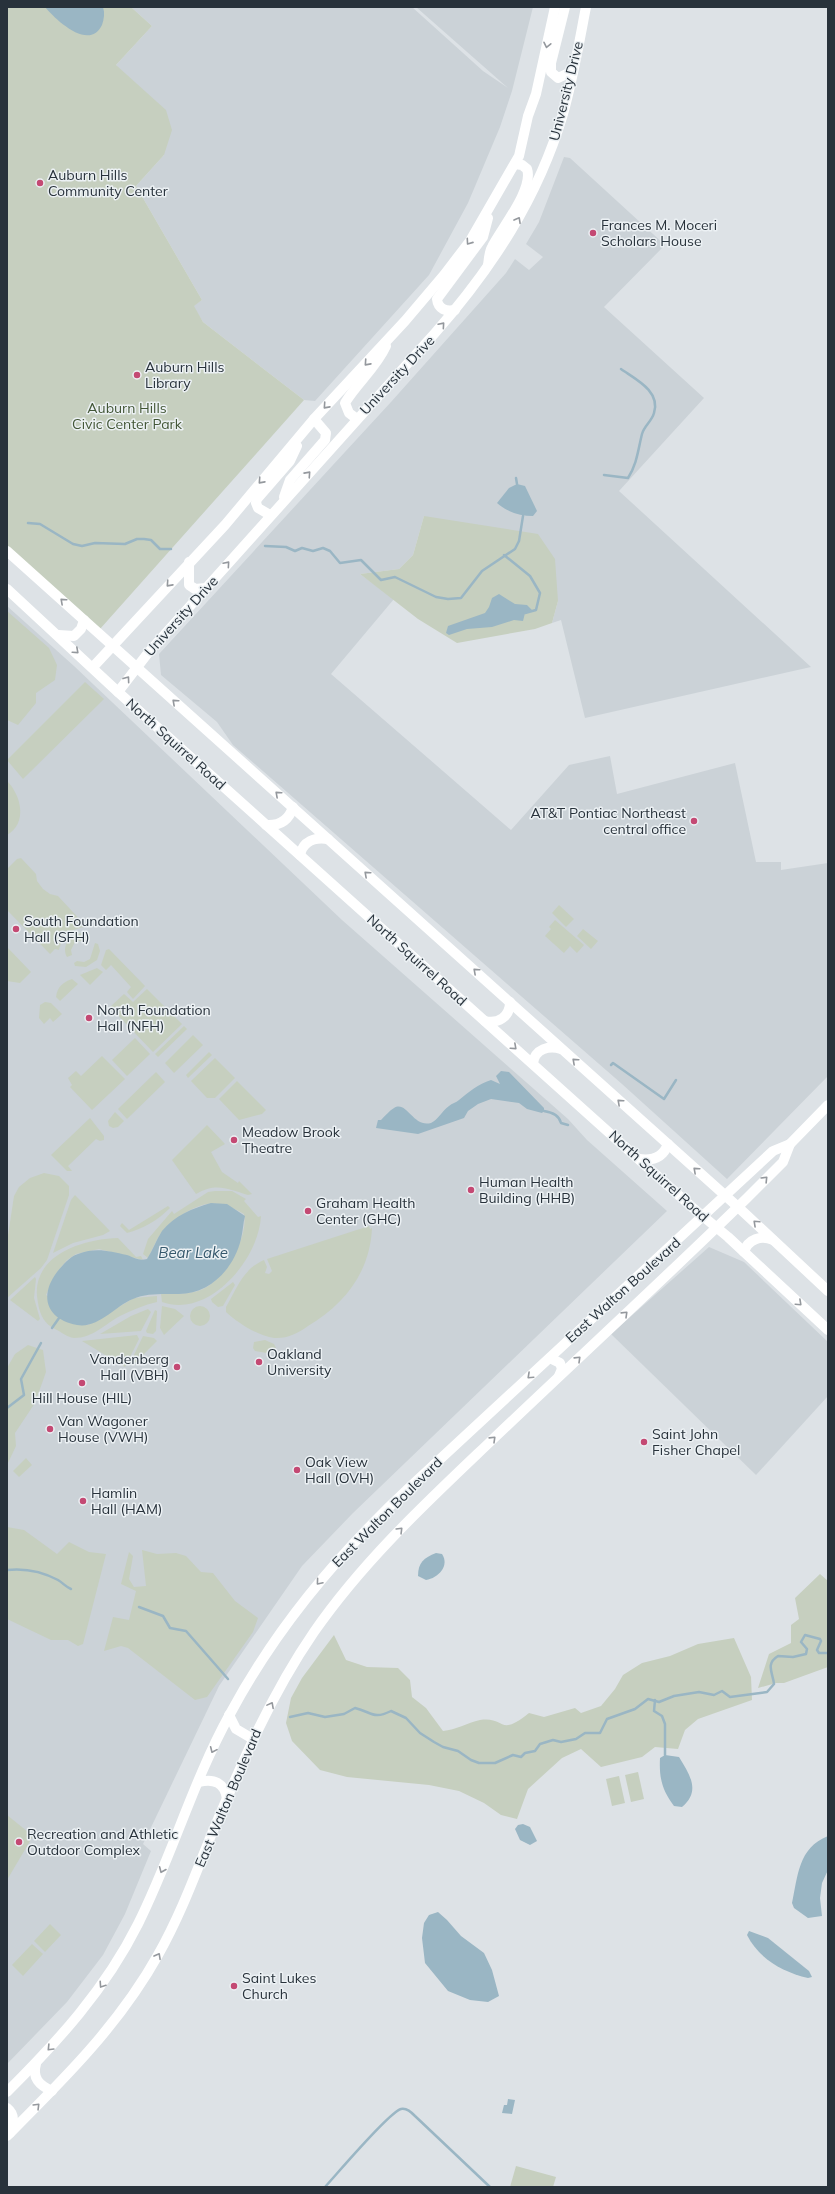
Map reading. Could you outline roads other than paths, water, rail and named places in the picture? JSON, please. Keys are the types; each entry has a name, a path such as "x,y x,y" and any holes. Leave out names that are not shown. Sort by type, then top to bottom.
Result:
{"main road":[{"name":"University Drive","path":"93,667 225,524 300,438 314,419 392,336 449,269 470,240 492,205 519,156 528,116 536,94 555,7"},
{"path":"565,7 551,63 552,72 558,78 573,71"},
{"path":"580,7 580,38"},
{"name":"University Drive","path":"118,692 136,667 270,515 455,310 487,269 514,227 542,173 563,113 586,7"},
{"path":"487,269 491,248 527,183 527,169 522,165 514,164"},
{"path":"455,310 443,309 438,304 438,299 482,237 492,205"},
{"path":"357,419 349,413 345,403 351,393 378,362 392,336"},
{"path":"282,503 290,480 325,440 326,433 314,419"},
{"path":"270,515 258,508 256,503 257,499 290,461 300,438"},
{"name":"North Squirrel Road","path":"7,551 738,1207 828,1291"},
{"path":"189,562 189,584 195,589 206,588"},
{"name":"North Squirrel Road","path":"7,589 93,667 118,692 703,1217 717,1227 828,1330"},
{"path":"58,636 74,636 81,629 84,620"},
{"path":"266,825 283,823 290,816 293,807"},
{"path":"300,855 303,847 308,841 318,838 328,839"},
{"path":"485,1021 491,1022 501,1019 508,1012 510,1002"},
{"path":"533,1064 536,1055 544,1049 554,1047 561,1049"},
{"name":"East Walton Boulevard","path":"8,2135 52,2091 102,2037 133,1996 166,1941 190,1889 253,1739 302,1652 354,1580 406,1523 738,1207 783,1162 790,1144 828,1105"},
{"path":"639,1159 652,1160 657,1158 664,1152 668,1144"},
{"name":"East Walton Boulevard","path":"7,2092 36,2064 64,2033 100,1988 130,1940 151,1896 229,1715 288,1622 345,1551 394,1502 773,1151 790,1144"},
{"path":"744,1252 748,1244 755,1240 764,1238 773,1240"},
{"path":"550,1358 560,1363 562,1369 559,1376"},
{"path":"229,1715 236,1729 253,1739"},
{"path":"199,1782 211,1780 219,1783 225,1790 227,1800"},
{"path":"36,2064 34,2074 36,2079 42,2086 52,2091"},
{"path":"7,2108 10,2111 13,2120 8,2135"}],"water":[{"path":"45,7 103,7 104,14 102,25 96,32 89,35 81,34 72,31 56,19"},
{"path":"517,484 525,486 537,511 533,516 514,513 497,503 509,488"},
{"path":"499,594 515,604 527,605 532,610 525,613 523,621 514,620 492,627 467,629 449,635 446,633 448,626 485,613 492,598"},
{"path":"501,1071 509,1072 544,1108 544,1111 542,1113 527,1109 519,1103 491,1099 478,1104 468,1111 464,1118 418,1134 376,1128 378,1120 381,1120 392,1109 399,1107 407,1111 419,1122 431,1123 436,1120 450,1105 478,1086 491,1080 500,1084 496,1076"},
{"name":"Bear Lake","path":"211,1203 227,1204 245,1216 238,1250 233,1260 226,1270 209,1285 200,1290 189,1293 155,1294 138,1297 126,1302 92,1324 77,1325 67,1322 58,1318 52,1312 47,1298 51,1281 57,1272 72,1257 85,1252 102,1250 144,1260 147,1259 160,1234 172,1221 197,1207"},
{"path":"436,1553 442,1554 444,1558 445,1563 442,1571 435,1577 426,1580 418,1576 419,1567 422,1561"},
{"path":"665,1755 679,1757 687,1770 692,1783 691,1795 682,1807 674,1806 662,1784 660,1758"},
{"path":"523,1824 530,1827 537,1841 530,1845 520,1840 515,1829 518,1825"},
{"path":"828,1836 828,1870 822,1883 820,1898 822,1916 808,1918 794,1908 792,1903 798,1873 805,1855 818,1841"},
{"path":"438,1912 461,1936 484,1953 492,1970 499,1996 488,2002 470,2000 448,1991 425,1963 422,1938 424,1923 429,1915"},
{"path":"749,1931 768,1938 809,1971 812,1977 808,1978 790,1972 765,1958 747,1935"},
{"path":"508,2099 515,2100 512,2114 502,2113 504,2105 507,2105"}],"waterway":[{"path":"604,475 628,478 635,462 644,428 652,419 654,413 654,398 650,392 645,386 621,369"},
{"path":"516,478 517,484"},
{"path":"265,546 286,547 295,551 302,548 313,551 323,548 330,551 340,563 361,560 381,580 395,577 436,597 448,599 461,598 482,571 515,549 519,541 523,516"},
{"path":"28,523 40,524 73,544 82,546 95,543 125,544 137,539 144,539 151,540 160,549 171,549"},
{"path":"504,555 530,576 540,593 536,610 525,613"},
{"path":"611,1065 613,1063 664,1099 676,1080"},
{"path":"544,1111 554,1114 561,1123 568,1125"},
{"path":"52,1328 59,1318"},
{"path":"7,1408 24,1395 21,1379 41,1343"},
{"path":"7,1570 27,1570 40,1573 58,1580 71,1589"},
{"path":"139,1607 163,1616 170,1628 186,1631 228,1679"},
{"path":"290,1717 308,1713 325,1717 344,1714 355,1708 376,1715 385,1714 391,1711 406,1718 420,1733 443,1747 458,1751 471,1760 479,1763 495,1763 513,1755 521,1757 525,1753 535,1751 540,1744 553,1740 561,1742 576,1739 585,1733 600,1733 607,1719 635,1709 648,1699 659,1702 674,1696 699,1692 714,1695 722,1691 730,1697 767,1692 774,1684 771,1669 772,1662 778,1656 793,1657 806,1654 807,1649 801,1642 805,1635 820,1639 821,1641 817,1650 819,1653 828,1653"},
{"path":"655,1700 654,1711 662,1716 665,1724 665,1755"},
{"path":"325,2187 363,2144 386,2121 401,2109 412,2113 490,2187"}],"place":[{"name":"Auburn Hills Community Center","path":"40,183"},
{"name":"Frances M. Moceri Scholars House","path":"593,233"},
{"name":"Auburn Hills Library","path":"137,375"},
{"name":"AT&T Pontiac Northeast central office","path":"694,821"},
{"name":"South Foundation Hall (SFH)","path":"16,929"},
{"name":"North Foundation Hall (NFH)","path":"89,1018"},
{"name":"Meadow Brook Theatre","path":"234,1140"},
{"name":"Human Health Building (HHB)","path":"471,1190"},
{"name":"Graham Health Center (GHC)","path":"308,1211"},
{"name":"Oakland University","path":"259,1362"},
{"name":"Vandenberg Hall (VBH)","path":"177,1367"},
{"name":"Hill House (HIL)","path":"82,1383"},
{"name":"Van Wagoner House (VWH)","path":"50,1429"},
{"name":"Saint John Fisher Chapel","path":"644,1442"},
{"name":"Oak View Hall (OVH)","path":"297,1470"},
{"name":"Hamlin Hall (HAM)","path":"83,1501"},
{"name":"Recreation and Athletic Outdoor Complex","path":"19,1842"},
{"name":"Saint Lukes Church","path":"234,1986"}],"park label":[{"name":"Auburn Hills Civic Center Park","path":"127,416"}]}
